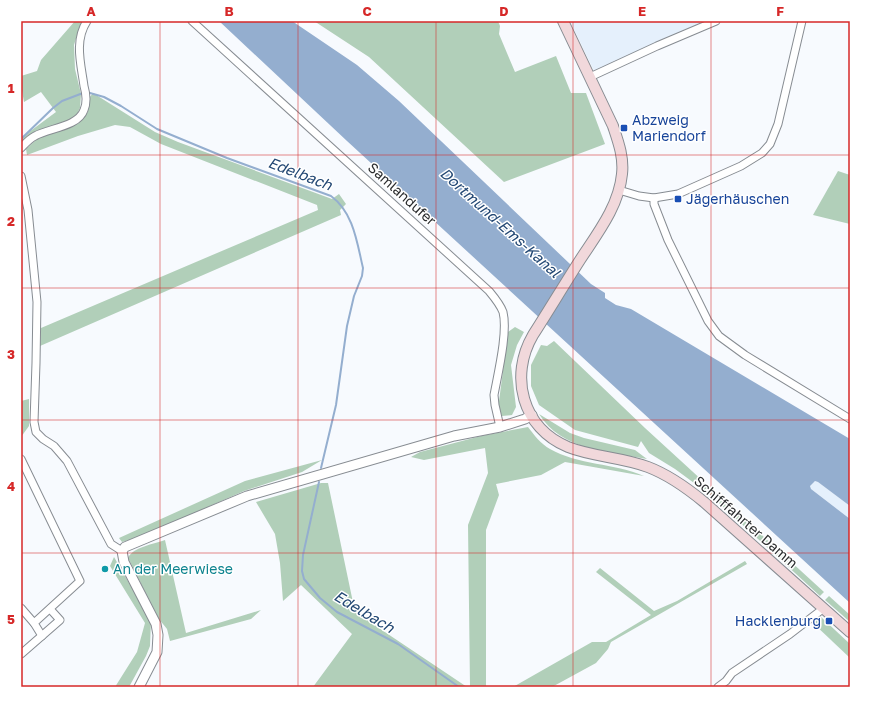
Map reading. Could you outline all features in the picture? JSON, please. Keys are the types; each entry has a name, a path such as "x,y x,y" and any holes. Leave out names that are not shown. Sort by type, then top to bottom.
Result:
{"main road":[{"name":"Schifffahrter Damm","path":"563,21 613,126 622,158 622,173 619,190 608,214 537,328 526,349 520,372 524,400 532,415 549,435 562,444 575,449 626,460 648,467 671,478 688,489 850,632"}],"street":[{"path":"21,148 35,136 77,121 84,110 86,95 78,49 83,28 87,21"},
{"name":"Samlandufer","path":"192,21 489,291 498,302 503,312 504,331 494,395 500,427"},
{"path":"590,77 716,21"},
{"path":"619,190 639,196 654,198 678,194 750,161 766,149 778,124 802,21"},
{"path":"21,176 28,210 37,302 34,422 36,432 43,439 54,446 67,461 111,544 122,552 124,562 156,624 158,635 157,652 139,687"},
{"path":"654,198 654,204 668,240 708,321 719,336 745,355 850,419"},
{"path":"122,552 131,544 247,496 454,436 500,427 525,419 532,415"},
{"path":"21,459 80,581 34,623"},
{"path":"21,608 34,623 42,636"},
{"path":"718,687 726,681 732,673 790,634 824,608"},
{"path":"21,654 60,620 50,609"}],"shaded area":[{"path":"570,21 705,21 594,71"},
{"path":"815,481 850,506 850,519 811,489 810,486"}],"green space":[{"path":"75,21 83,21 74,45 75,69 81,94 80,108 75,118 21,144 21,138 56,112 41,92 24,102 21,76 37,71 41,60"},
{"path":"314,21 498,21 500,26 499,34 515,72 556,56 571,93 586,93 605,144 504,182 369,57"},
{"path":"93,93 155,132 178,142 332,199 339,194 346,204 340,210 341,215 40,346 41,328 318,210 317,205 161,144 130,127 115,125 78,136 27,155 26,149 37,139 79,123 88,112 89,98"},
{"path":"838,171 850,175 850,224 813,215"},
{"path":"515,327 524,332 517,345 511,365 516,407 512,415 502,416 498,409 508,332"},
{"path":"554,341 645,428 824,592 820,596 709,494 675,469 649,453 641,441 638,447 575,430 539,405 531,386 531,365 541,345 547,346"},
{"path":"29,399 29,426 21,437 21,401"},
{"path":"539,414 570,433 584,438 635,450 647,459 602,451 573,442 548,426"},
{"path":"528,427 544,445 561,454 644,476 565,462 541,475 496,484 499,495 486,530 486,687 470,687 468,525 488,473 485,448 424,460 411,457 420,452 481,436"},
{"path":"322,460 302,472 244,491 140,537 122,542 119,538 245,481"},
{"path":"321,483 328,483 355,612 467,687 313,687 352,634 301,585 283,601 280,563 275,534 256,502"},
{"path":"165,540 186,633 261,610 251,619 170,641 167,629 159,619 128,558 134,551"},
{"path":"114,557 151,621 150,646 129,687 115,687 137,652 145,623 110,566"},
{"path":"745,561 747,564 611,642 608,649 596,663 552,687 513,687 592,642 606,642 651,615 596,572 600,568 654,611 677,601"},
{"path":"829,596 850,615 850,622 825,600"},
{"path":"820,616 850,644 850,658 813,623"}],"water":[{"name":"Dortmund-Ems-Kanal","path":"219,21 292,21 357,65 399,101 591,284 605,293 605,298 616,305 631,309 850,439 850,506 818,482 815,481 810,486 811,489 850,519 850,603 347,141"}],"waterway":[{"name":"Edelbach","path":"21,139 62,101 83,93"},
{"name":"Edelbach","path":"90,93 104,97 121,106 157,129 227,158 331,196 345,211 353,229 363,268 362,276 354,296 347,326 336,405 321,468"},
{"name":"Edelbach","path":"319,482 303,555 302,571 304,579 320,598 337,612 398,644 459,687"}],"place":[{"name":"Abzweig Mariendorf","path":"624,128"},
{"name":"Jägerhäuschen","path":"678,199"},
{"name":"An der Meerwiese","path":"105,569"},
{"name":"Hacklenburg","path":"829,621"}]}
